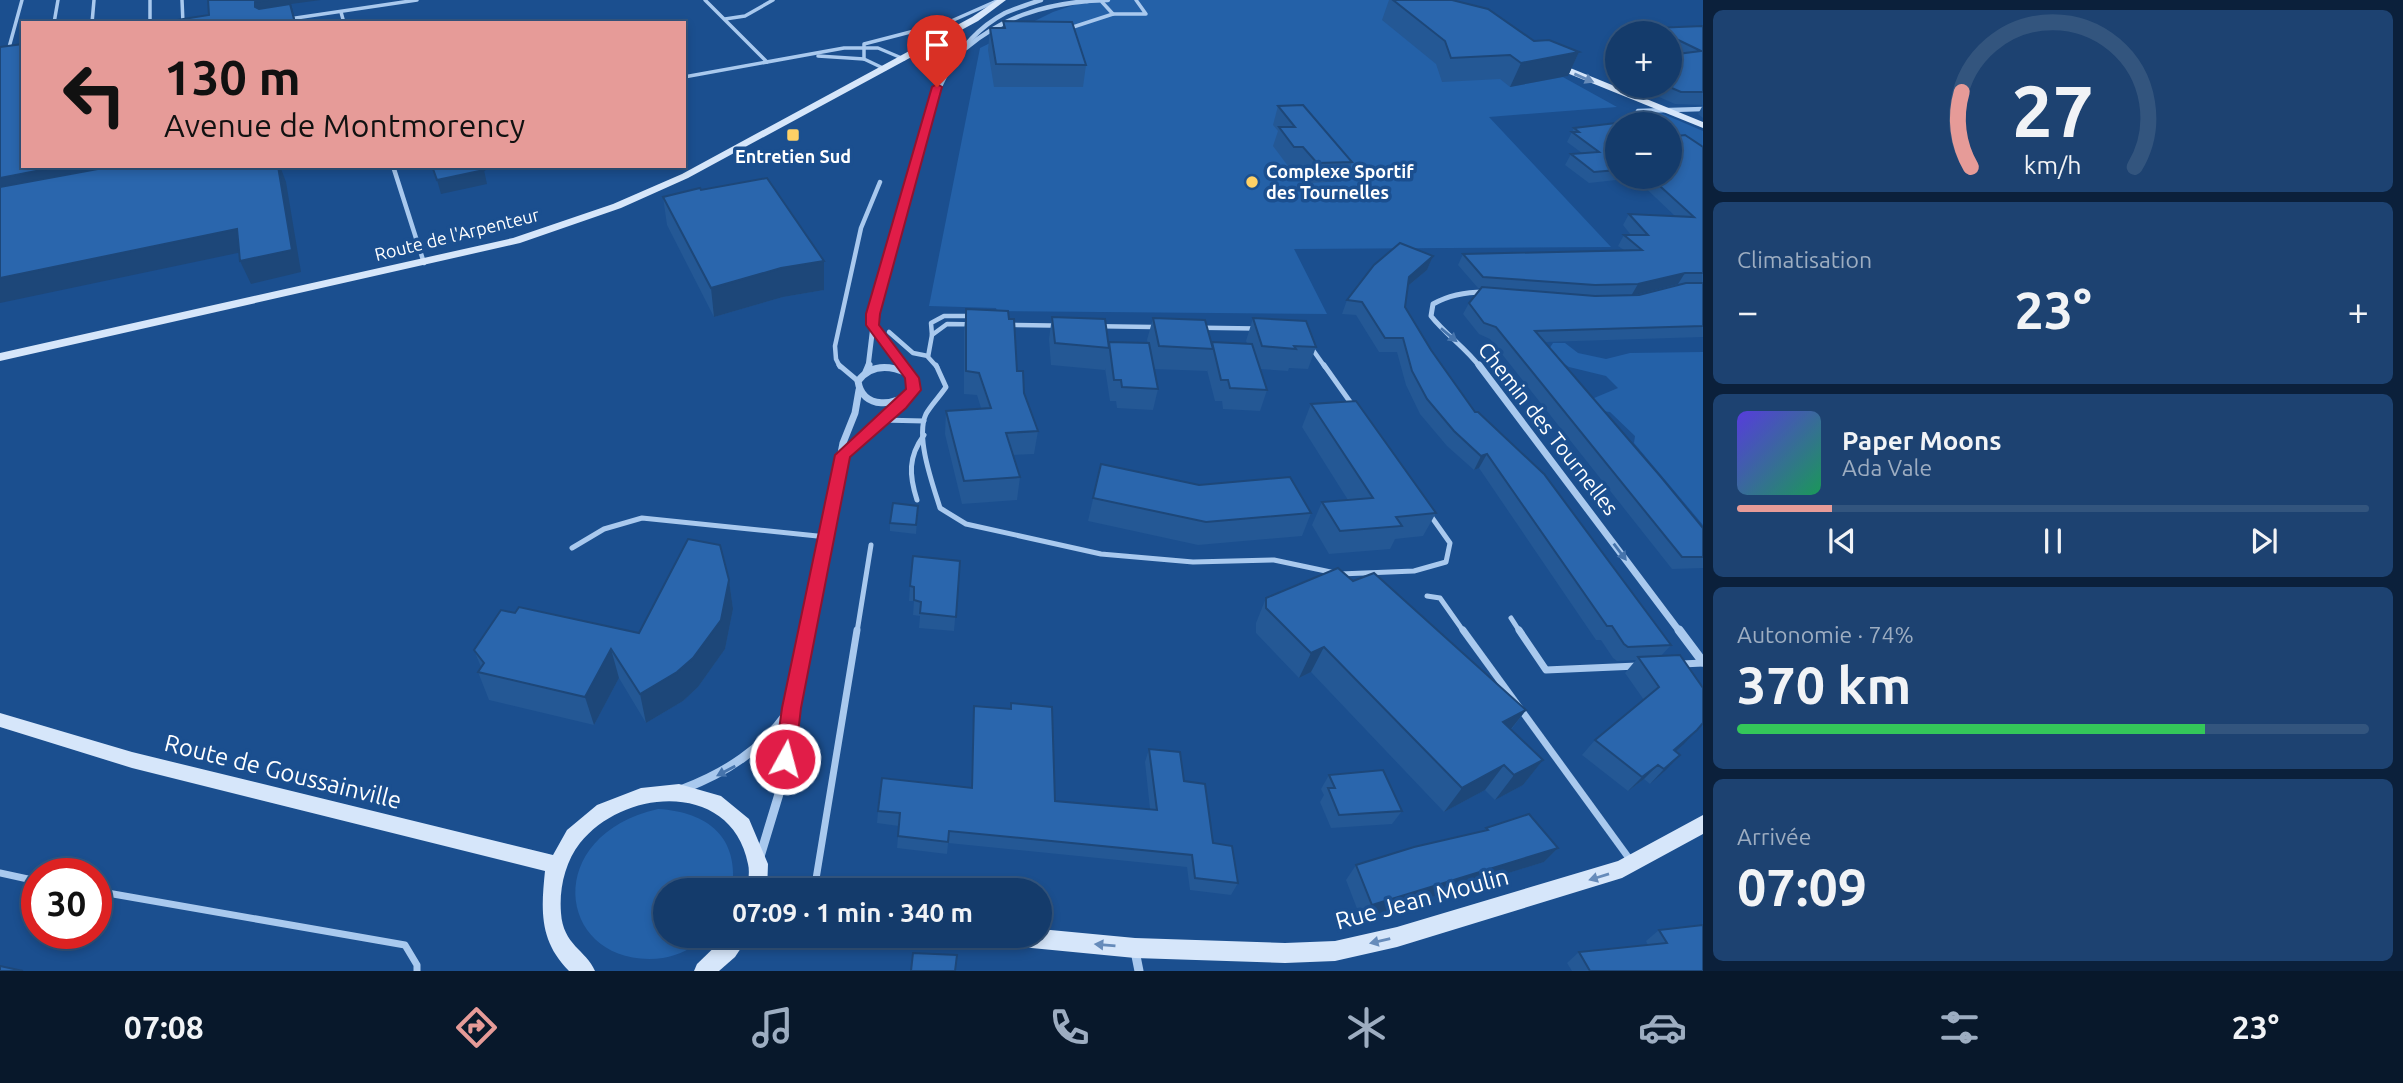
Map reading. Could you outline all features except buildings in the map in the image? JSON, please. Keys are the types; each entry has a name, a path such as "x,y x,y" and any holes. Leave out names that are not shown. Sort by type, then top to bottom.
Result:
{"main road":[{"name":"Route de l'Arpenteur","path":"0,357 516,241 617,206 685,176 886,69 1000,0"},
{"path":"1545,61 1703,125"},
{"name":"Route de Goussainville","path":"0,720 132,760 557,865"},
{"path":"585,971 571,961 554,932 549,899 557,865 575,834 602,811 634,796 674,792 700,796 728,811 748,834 758,864 757,878"},
{"name":"Rue Jean Moulin","path":"1052,940 1135,947 1285,953 1335,951 1410,933 1622,869 1703,824"},
{"path":"704,971 730,948"}],"street":[{"path":"758,864 782,784 791,708 827,537 843,443 855,413 858,381 871,362 873,314 937,87 950,63 973,33 1002,15 1041,0"},
{"path":"950,63 982,34 1009,19 1060,3 1108,0"},
{"path":"1639,112 1703,108"},
{"name":"Chemin des Tournelles","path":"1494,294 1469,292 1447,296 1433,304 1431,316 1441,329 1469,352 1703,663"},
{"path":"842,455 914,390 914,384 873,325"},
{"path":"866,372 890,367 907,373"},
{"path":"859,390 875,401 895,402 907,397"},
{"path":"674,792 709,780 747,759 765,743 791,708"},
{"path":"1135,947 1139,971"}],"lane":[{"path":"8,54 22,0"},
{"path":"54,21 58,0"},
{"path":"92,21 94,0"},
{"path":"150,0 150,21"},
{"path":"182,0 183,21"},
{"path":"278,21 417,0"},
{"path":"705,0 767,62"},
{"path":"725,19 745,16 773,0"},
{"path":"864,59 864,44 949,22 1000,0"},
{"path":"1068,29 1113,15 1146,14 1136,0"},
{"path":"1102,2 1113,15"},
{"path":"341,12 343,21"},
{"path":"0,48 9,46"},
{"path":"686,78 862,48 878,48 904,59"},
{"path":"797,57 842,56 864,59 886,69"},
{"path":"394,168 424,263"},
{"path":"858,381 839,369 834,358 835,346 861,228 880,182"},
{"path":"928,356 931,323 935,319 950,315 976,316"},
{"path":"889,332 913,353 928,356 939,369 946,387 924,421 924,435 940,508 965,524 1101,554 1193,562 1274,560 1339,574 1414,571 1447,562 1450,543 1298,329 947,324 932,335"},
{"path":"881,420 924,421"},
{"path":"917,500 910,480 909,463 914,447 924,435"},
{"path":"572,548 604,530 642,518 827,537"},
{"path":"816,878 871,545"},
{"path":"1427,596 1440,597 1633,864"},
{"path":"1511,618 1546,670 1651,666"},
{"path":"1677,665 1703,663"},
{"path":"0,873 21,878"},
{"path":"112,894 405,945 417,965 417,971"}],"shaded area":[{"name":"Complexe Sportif des Tournelles","path":"1089,0 1424,0 1617,107 1489,117 1611,247 1294,249 1327,314 997,311 996,308 929,306 980,48 1053,12"},
{"path":"1682,122 1703,131 1703,152 1682,138"},
{"path":"1553,343 1565,343 1578,353 1606,359 1630,353 1703,352 1703,525 1634,443 1635,436 1610,412 1595,410 1587,401 1618,388 1606,376 1569,367 1547,352"},
{"path":"658,809 676,811 705,822 717,831 725,842 731,856 733,878 653,878 653,948 689,948 680,953 663,958 628,956 601,944 584,924 576,899 579,872 593,846 619,824"}],"place":[{"name":"Entretien Sud","path":"793,135"},
{"name":"Complexe Sportif des Tournelles","path":"1252,182"}],"route":[{"path":"785,759 791,708 842,455 914,390 912,378 873,325 873,314 937,87"}]}
